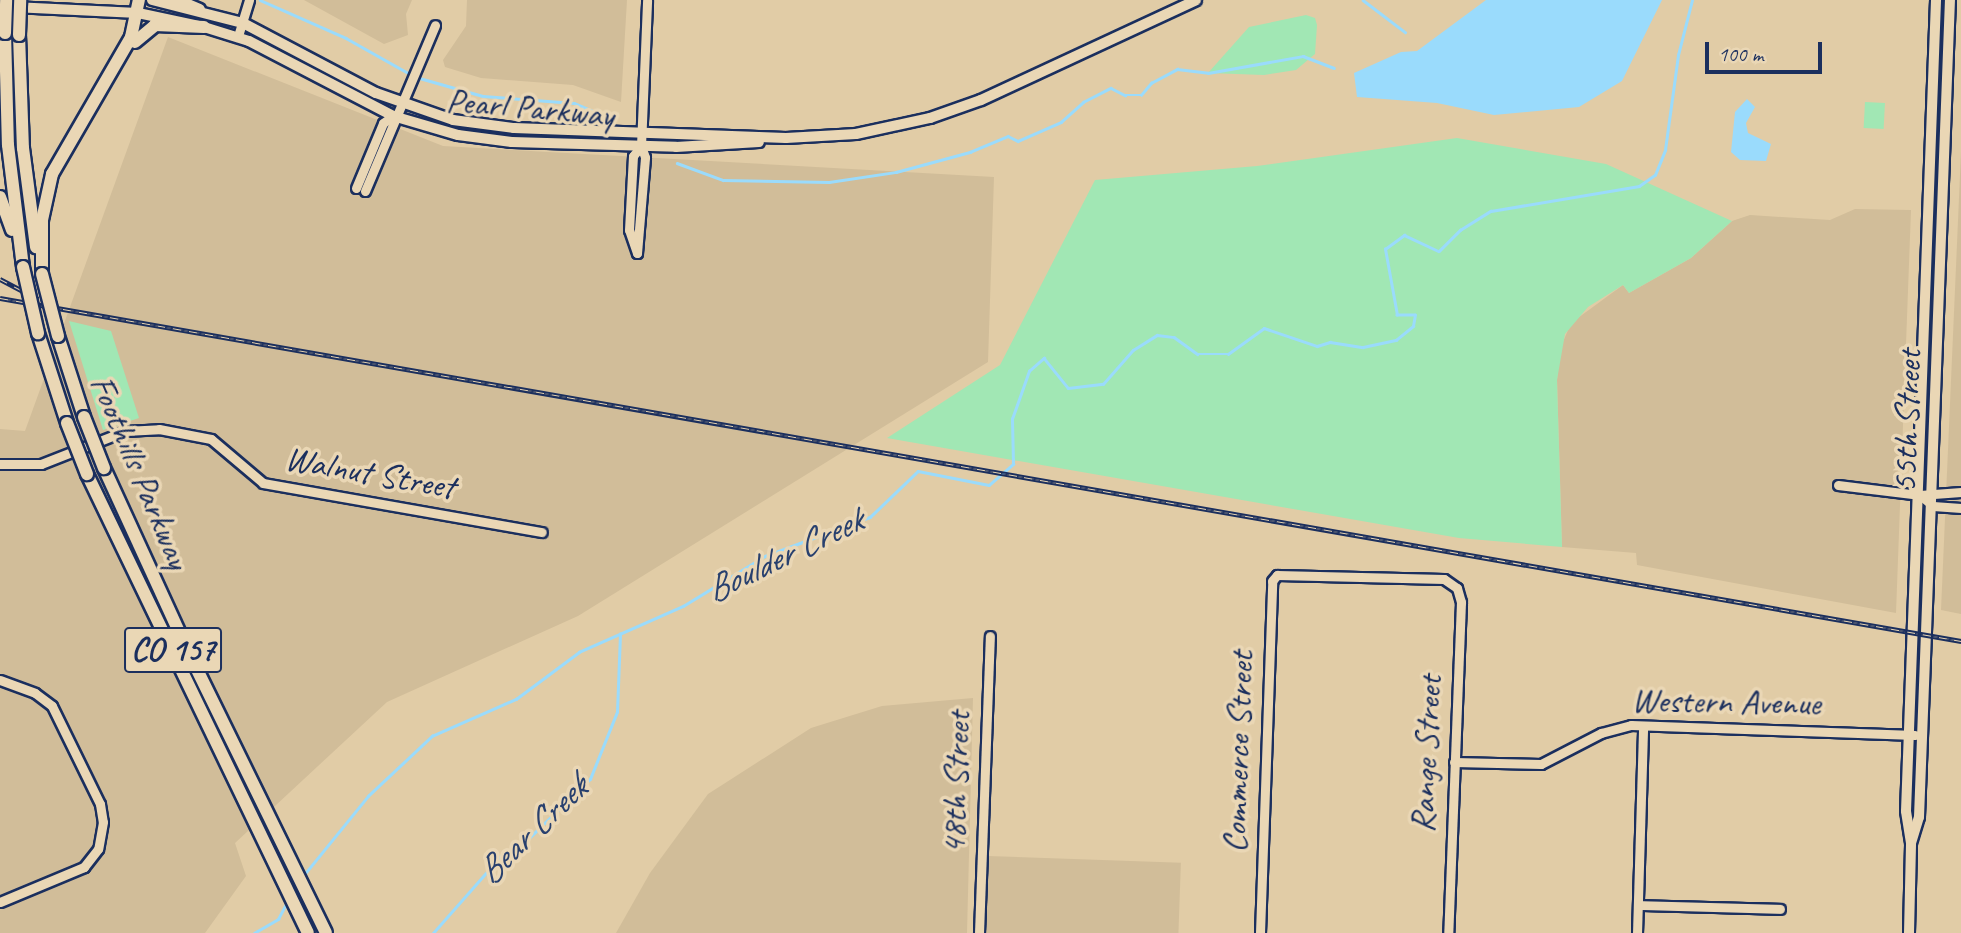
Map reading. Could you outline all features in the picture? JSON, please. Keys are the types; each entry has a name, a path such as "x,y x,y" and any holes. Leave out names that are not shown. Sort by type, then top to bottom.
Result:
{"highway":[{"name":"Foothills Parkway","path":"6,0 7,131 23,267 38,333 66,423 87,474 308,933"},
{"name":"Foothills Parkway","path":"20,0 25,178 58,336 84,417 104,468 325,930"},
{"path":"176,0 199,10"},
{"path":"43,274 41,237 47,189 131,37 139,6"},
{"path":"95,99 108,87 143,30 155,24 204,27"},
{"path":"0,197 23,267"}],"main road":[{"name":"Pearl Parkway","path":"152,0 243,23 398,103 494,126 786,138"},
{"name":"Pearl Parkway","path":"0,6 139,6 238,36 393,116 486,139 641,146 723,146 786,138 856,134 930,118 981,100 1196,0"},
{"name":"55th Street","path":"1909,933 1912,844 1906,811 1920,495 1936,0"},
{"name":"55th Street","path":"1912,844 1919,817 1933,506 1950,0"}],"street":[{"path":"641,146 633,156 630,205 630,240 637,253 645,157 641,146 647,0"},
{"path":"238,36 248,1"},
{"path":"360,190 435,25"},
{"name":"Walnut Street","path":"0,464 41,464 125,431 159,429 211,439 263,483 542,532"},
{"path":"1838,485 1920,495 1961,492"},
{"path":"1920,495 1933,506 1961,508"},
{"name":"Commerce Street","path":"1260,933 1272,581 1277,575 1450,582"},
{"name":"Range Street","path":"1448,933 1461,602 1450,582"},
{"name":"48th Street","path":"979,933 990,636"},
{"path":"0,680 35,693 52,706 100,804 103,822 96,852 79,871 0,902"},
{"path":"1637,933 1643,726"},
{"name":"Western Avenue","path":"1454,762 1541,764 1601,733 1643,726 1922,735"},
{"path":"1638,905 1780,909"}],"shaded area":[{"path":"304,0 412,0 406,14 408,35 384,44"},
{"path":"467,0 627,0 621,102 573,85 481,78 445,67 443,60 466,26"},
{"path":"168,37 443,146 994,177 988,362 578,616 387,702 235,843 246,876 205,933 0,933 0,429 25,431"},
{"path":"1961,152 1961,614 1941,610"},
{"path":"1855,209 1911,210 1896,613 1637,565 1636,553 1562,547 1557,380 1560,349 1571,323 1623,285 1629,293 1691,258 1732,221 1750,215 1830,220"},
{"path":"973,698 967,933 616,933 650,873 708,794 811,728 882,706"},
{"path":"988,856 1181,863 1178,933 985,933"}],"green space":[{"path":"1306,15 1315,18 1317,25 1315,54 1296,70 1264,75 1208,73 1249,27"},
{"path":"1865,102 1885,103 1884,129 1864,128"},
{"path":"1457,138 1606,164 1732,221 1691,258 1629,293 1623,285 1588,307 1565,334 1557,380 1562,547 1459,538 887,438 1000,365 1095,180 1257,166"},
{"path":"69,321 111,331 139,418 103,430"}],"water":[{"path":"1486,0 1662,0 1622,81 1579,107 1494,115 1437,103 1357,97 1354,73 1401,52 1417,51"},
{"path":"1747,99 1755,107 1746,123 1748,133 1771,144 1766,161 1740,160 1731,152 1735,112"}],"waterway":[{"path":"260,0 346,38 410,74"},
{"path":"1363,0 1405,32"},
{"name":"Boulder Creek","path":"303,876 368,796 432,736 516,699 579,652 683,606 765,556 870,517 918,471 989,485 1013,464 1012,419 1029,371 1044,358 1068,388 1103,384 1133,350 1157,335 1174,337 1197,354 1228,354 1264,328 1317,346 1330,342 1363,347 1396,340 1413,326 1415,315 1397,315 1385,249 1404,235 1439,251 1460,230 1491,211 1639,186 1655,175 1665,150 1678,55 1692,0"},
{"path":"677,163 723,180 829,182 896,172 970,152 1008,136 1018,141 1061,122 1083,102 1111,88 1125,95 1141,95 1151,83 1177,69 1208,73 1303,56 1334,68"},
{"path":"416,77 483,96 574,103 602,115"},
{"name":"Bear Creek","path":"433,933 501,856 526,841 590,779 617,712 620,634"},
{"name":"Boulder Creek","path":"254,933 278,919 287,902"}],"railway":[{"path":"0,279 38,299"},
{"path":"0,298 1961,641"}]}
